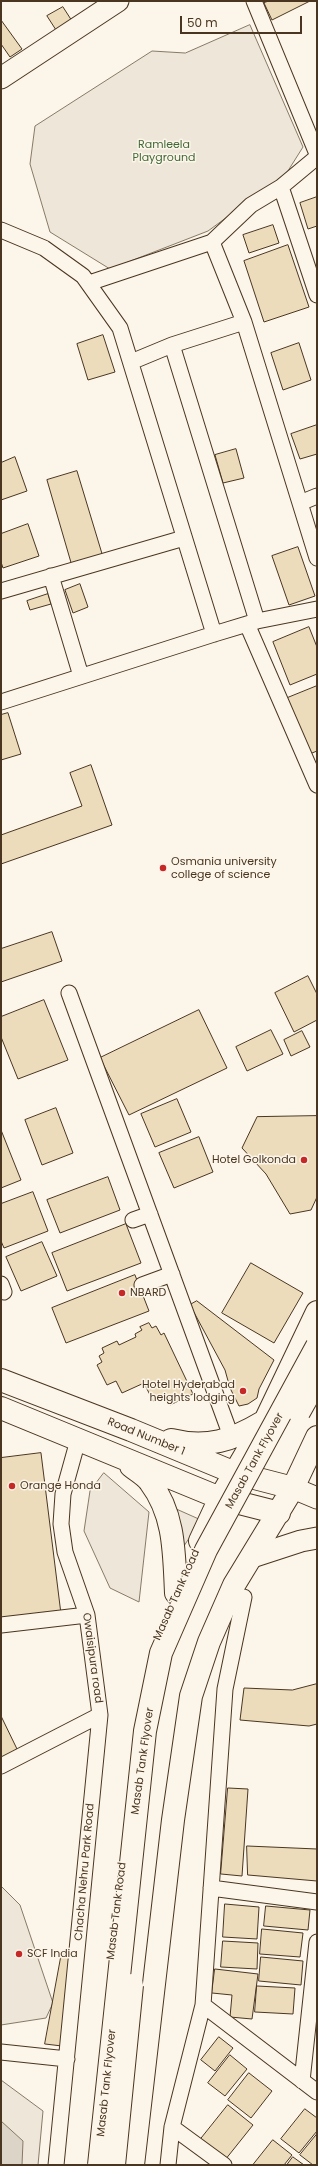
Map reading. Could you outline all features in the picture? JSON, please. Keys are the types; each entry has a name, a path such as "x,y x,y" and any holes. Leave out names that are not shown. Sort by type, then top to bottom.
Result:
{"main road":[{"name":"Masab Tank Road","path":"90,2165 105,2018 143,1696 156,1639 220,1498 265,1421 315,1322"},
{"name":"Masab Tank Flyover","path":"99,2165 145,1731 162,1653 206,1550 317,1346"},
{"name":"Road Number 1","path":"1,1380 131,1430 235,1473 293,1488"},
{"name":"Masab Tank Flyover","path":"114,2165 161,1710 174,1661 190,1616 221,1548 317,1380"},
{"path":"1,1408 220,1498 279,1514"},
{"path":"131,1430 181,1443 209,1443 232,1439 265,1421"},
{"path":"133,2165 173,1820 191,1696 212,1635 234,1585 279,1514 317,1437"},
{"path":"120,1457 150,1481 167,1510 174,1539 176,1593"},
{"path":"105,2018 149,2021"}],"street":[{"path":"1,78 118,1"},
{"path":"90,284 212,242 251,205 281,186 317,156 254,1"},
{"path":"281,186 317,295"},
{"path":"1,230 44,248 83,276 120,328 214,634"},
{"path":"212,242 244,322 317,558"},
{"path":"131,362 172,345 244,322"},
{"path":"172,345 252,623 317,785"},
{"path":"300,503 317,496"},
{"path":"1,591 184,538"},
{"path":"50,576 81,676"},
{"path":"1,702 214,634 252,623 317,609"},
{"path":"69,993 232,1439"},
{"path":"133,1220 150,1214"},
{"path":"142,1285 172,1274"},
{"name":"Owaisipura road","path":"78,1440 63,1494 61,1524 65,1552 87,1615 100,1715"},
{"path":"293,1488 317,1498"},
{"path":"252,1557 301,1541 317,1538"},
{"path":"168,2165 172,2127 204,2005 225,1689 244,1597"},
{"path":"1,1625 87,1615"},
{"path":"1,1766 100,1715"},
{"name":"Chacha Nehru Park Road","path":"56,2165 100,1715"},
{"path":"211,1888 317,1902"},
{"path":"302,2081 317,1942"},
{"path":"204,2005 317,2092"},
{"path":"1,2052 67,2059"},
{"path":"172,2127 224,2165"}],"green space":[{"name":"Ramleela Playground","path":"250,25 303,147 286,174 208,231 110,269 50,232 30,164 35,126 152,51 185,53"},
{"path":"104,1473 149,1512 139,1602 110,1588 84,1531 90,1491"},
{"path":"174,1508 201,1520 182,1549"},
{"name":"SCF India","path":"1,1886 20,1905 53,2003 46,2018 1,2025"},
{"path":"1,2080 43,2111 38,2165 1,2165"}],"shaded area":[{"path":"1,2121 23,2141 22,2165 1,2165"}],"building":[{"path":"269,1 310,1 272,20 264,3"},
{"path":"63,7 72,21 56,30 47,16"},
{"path":"1,20 22,49 10,57 1,44"},
{"path":"317,197 317,226 308,229 300,203"},
{"path":"273,225 279,243 249,253 243,235"},
{"path":"288,245 309,307 264,322 244,261"},
{"path":"103,335 115,372 88,380 77,344"},
{"path":"299,343 311,380 283,390 271,353"},
{"path":"317,425 317,454 300,459 291,434"},
{"path":"236,449 244,478 223,483 215,455"},
{"path":"15,457 27,491 1,500 1,463"},
{"path":"77,471 103,557 72,566 47,480"},
{"path":"28,524 39,556 3,568 1,562 1,534"},
{"path":"298,547 315,596 289,605 272,556"},
{"path":"80,584 88,607 73,613 65,590"},
{"path":"48,594 51,604 30,610 27,601"},
{"path":"309,627 317,647 317,674 290,685 273,642"},
{"path":"317,686 317,751 307,755 285,699"},
{"path":"8,713 21,754 1,760 1,715"},
{"path":"91,765 112,825 1,864 1,835 82,806 70,773"},
{"path":"52,932 62,961 1,982 1,949"},
{"path":"308,976 317,994 317,1020 294,1032 275,993"},
{"path":"44,1000 68,1060 18,1079 1,1037 1,1017"},
{"path":"199,1010 227,1068 129,1115 100,1058"},
{"path":"271,1030 283,1054 247,1071 236,1047"},
{"path":"302,1031 310,1047 291,1056 284,1040"},
{"path":"177,1099 191,1132 155,1147 141,1114"},
{"path":"56,1108 73,1153 42,1165 25,1120"},
{"path":"317,1116 317,1197 311,1210 290,1214 266,1174 242,1148 257,1117"},
{"path":"1,1130 21,1180 1,1188"},
{"path":"199,1137 213,1172 174,1188 159,1153"},
{"path":"108,1177 120,1210 60,1233 47,1200"},
{"path":"33,1192 48,1231 4,1248 1,1241 1,1204"},
{"path":"126,1224 141,1263 67,1291 52,1253"},
{"path":"42,1242 57,1276 21,1291 6,1257"},
{"path":"251,1263 303,1293 274,1343 222,1313"},
{"path":"135,1275 149,1311 66,1343 52,1308"},
{"path":"197,1301 274,1360 259,1389 257,1398 248,1404 239,1406 230,1388 225,1370 190,1305"},
{"path":"149,1323 152,1328 156,1326 161,1335 164,1333 193,1394 170,1405 165,1395 153,1401 144,1383 122,1393 116,1381 107,1385 97,1365 102,1362 99,1356 104,1353 102,1348 117,1341 119,1345 136,1337 135,1334 142,1330 140,1327"},
{"path":"41,1453 61,1614 1,1621 1,1458"},
{"path":"317,1684 317,1724 309,1726 240,1720 244,1688 292,1690"},
{"path":"1,1716 17,1749 1,1760"},
{"path":"228,1788 248,1789 242,1876 221,1874"},
{"path":"247,1846 317,1849 317,1881 248,1875"},
{"path":"225,1904 259,1907 257,1939 223,1937"},
{"path":"266,1906 310,1910 308,1930 264,1926"},
{"path":"262,1929 303,1933 300,1957 260,1954"},
{"path":"223,1941 258,1943 257,1969 221,1967"},
{"path":"62,1952 75,1952 62,2046 45,2044"},
{"path":"261,1957 303,1961 301,1985 259,1981"},
{"path":"215,1969 258,1974 252,2019 230,2017 232,1995 212,1993"},
{"path":"257,1986 295,1988 293,2014 255,2012"},
{"path":"219,2037 233,2048 215,2071 201,2060"},
{"path":"230,2055 247,2069 225,2096 208,2083"},
{"path":"249,2073 272,2091 251,2118 228,2100"},
{"path":"228,2105 253,2125 225,2160 200,2140"},
{"path":"305,2109 317,2118 317,2131 299,2153 281,2139"},
{"path":"317,2134 317,2165 313,2165 300,2155"},
{"path":"273,2140 292,2155 284,2165 253,2165"},
{"path":"293,2157 304,2165 287,2165"}],"place":[{"name":"Osmania university college of science","path":"163,868"},
{"name":"Hotel Golkonda","path":"304,1160"},
{"name":"NBARD","path":"122,1293"},
{"name":"Hotel Hyderabad heights lodging","path":"243,1391"},
{"name":"Orange Honda","path":"12,1486"},
{"name":"SCF India","path":"19,1954"}]}
